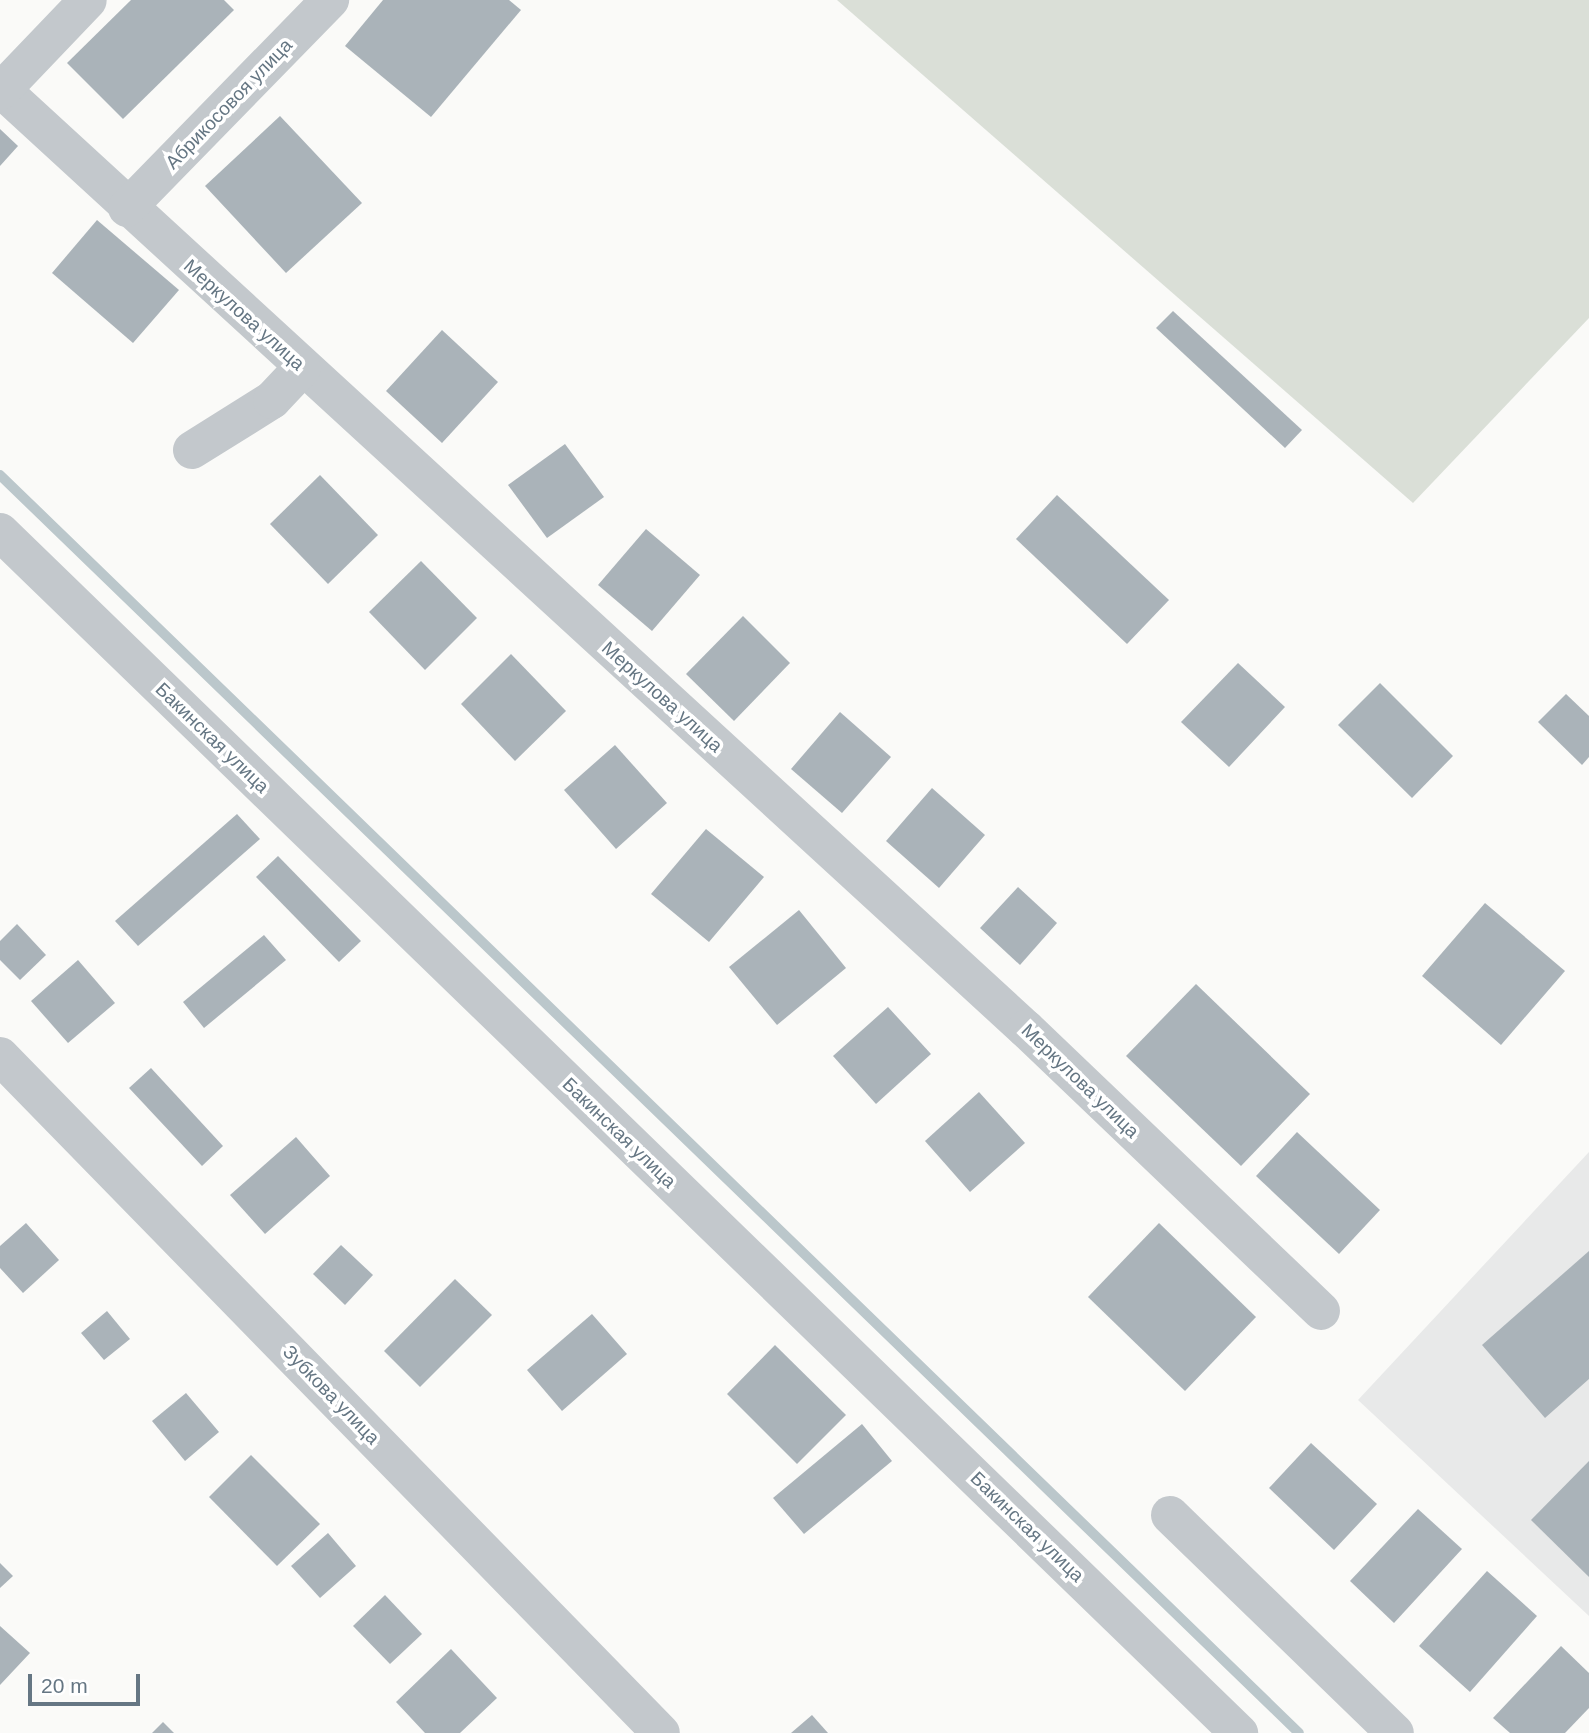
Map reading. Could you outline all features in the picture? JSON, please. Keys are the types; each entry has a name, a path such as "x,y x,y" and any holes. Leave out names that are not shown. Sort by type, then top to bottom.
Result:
{"street":[{"path":"1,89 88,0"},
{"name":"Абрикосовоя улица","path":"127,208 330,0"},
{"name":"Меркулова улица","path":"1,89 127,208 1026,1029 1321,1311"},
{"path":"192,450 272,400 302,368"},
{"name":"Бакинская улица","path":"0,532 1239,1733"},
{"name":"Зубкова улица","path":"0,1056 662,1733"},
{"path":"1170,1515 1395,1733"}],"shaded area":[{"path":"837,0 1589,0 1589,318 1413,503"},
{"path":"1589,1152 1589,1616 1358,1400"}],"building":[{"path":"131,0 224,0 234,10 123,119 67,63"},
{"path":"383,0 509,0 521,10 431,117 345,46"},
{"path":"280,116 362,203 286,273 205,186"},
{"path":"0,129 18,146 0,166"},
{"path":"97,220 179,290 133,343 52,273"},
{"path":"1173,311 1302,430 1285,448 1156,328"},
{"path":"442,330 498,382 442,443 386,391"},
{"path":"565,444 604,497 547,538 508,485"},
{"path":"320,475 378,535 328,584 270,524"},
{"path":"1057,495 1169,600 1127,644 1016,539"},
{"path":"646,529 700,575 652,631 598,585"},
{"path":"421,561 477,618 425,670 369,612"},
{"path":"743,616 790,663 734,721 686,674"},
{"path":"511,654 566,711 515,761 461,704"},
{"path":"1238,663 1285,707 1229,767 1181,722"},
{"path":"1380,683 1453,756 1412,798 1338,725"},
{"path":"1566,694 1589,716 1589,757 1582,765 1538,722"},
{"path":"840,712 891,757 842,813 791,769"},
{"path":"615,745 667,803 616,849 564,790"},
{"path":"932,788 985,835 939,888 886,841"},
{"path":"237,814 260,839 138,946 115,921"},
{"path":"706,829 764,877 709,942 651,894"},
{"path":"278,856 361,941 339,962 256,877"},
{"path":"1018,887 1057,923 1020,965 980,928"},
{"path":"1485,903 1565,971 1501,1045 1422,976"},
{"path":"799,910 846,968 777,1025 729,967"},
{"path":"17,924 46,955 20,980 0,960 0,941"},
{"path":"264,935 286,960 204,1028 183,1002"},
{"path":"78,960 115,1003 68,1043 31,1001"},
{"path":"1196,984 1310,1094 1241,1166 1126,1056"},
{"path":"888,1007 931,1054 876,1104 833,1056"},
{"path":"151,1068 223,1146 202,1166 129,1088"},
{"path":"979,1092 1025,1143 970,1192 925,1141"},
{"path":"1297,1132 1380,1210 1339,1254 1256,1176"},
{"path":"296,1137 330,1176 265,1234 230,1195"},
{"path":"26,1223 59,1260 23,1293 0,1268 0,1246"},
{"path":"1159,1223 1256,1317 1185,1391 1088,1297"},
{"path":"341,1245 373,1275 345,1305 313,1274"},
{"path":"1589,1251 1589,1379 1545,1418 1482,1345"},
{"path":"455,1279 492,1315 420,1387 384,1351"},
{"path":"107,1311 130,1339 104,1360 81,1333"},
{"path":"592,1314 627,1354 562,1411 527,1370"},
{"path":"775,1345 846,1415 797,1464 727,1394"},
{"path":"186,1393 219,1432 185,1461 152,1421"},
{"path":"862,1424 892,1461 804,1534 773,1498"},
{"path":"1311,1443 1377,1504 1334,1550 1269,1488"},
{"path":"251,1455 320,1524 277,1566 209,1497"},
{"path":"1589,1461 1589,1577 1531,1520"},
{"path":"1418,1509 1462,1549 1394,1623 1350,1581"},
{"path":"328,1533 356,1566 320,1598 291,1566"},
{"path":"0,1563 13,1576 0,1588"},
{"path":"1487,1571 1537,1616 1470,1692 1419,1646"},
{"path":"385,1595 422,1634 390,1664 353,1626"},
{"path":"0,1626 30,1653 0,1685"},
{"path":"1561,1646 1589,1673 1589,1708 1565,1733 1510,1733 1493,1718"},
{"path":"451,1649 497,1698 460,1733 425,1733 396,1702"},
{"path":"812,1715 828,1733 791,1733"},
{"path":"163,1722 174,1733 152,1733"}],"waterway":[{"path":"0,475 1299,1733"}]}
